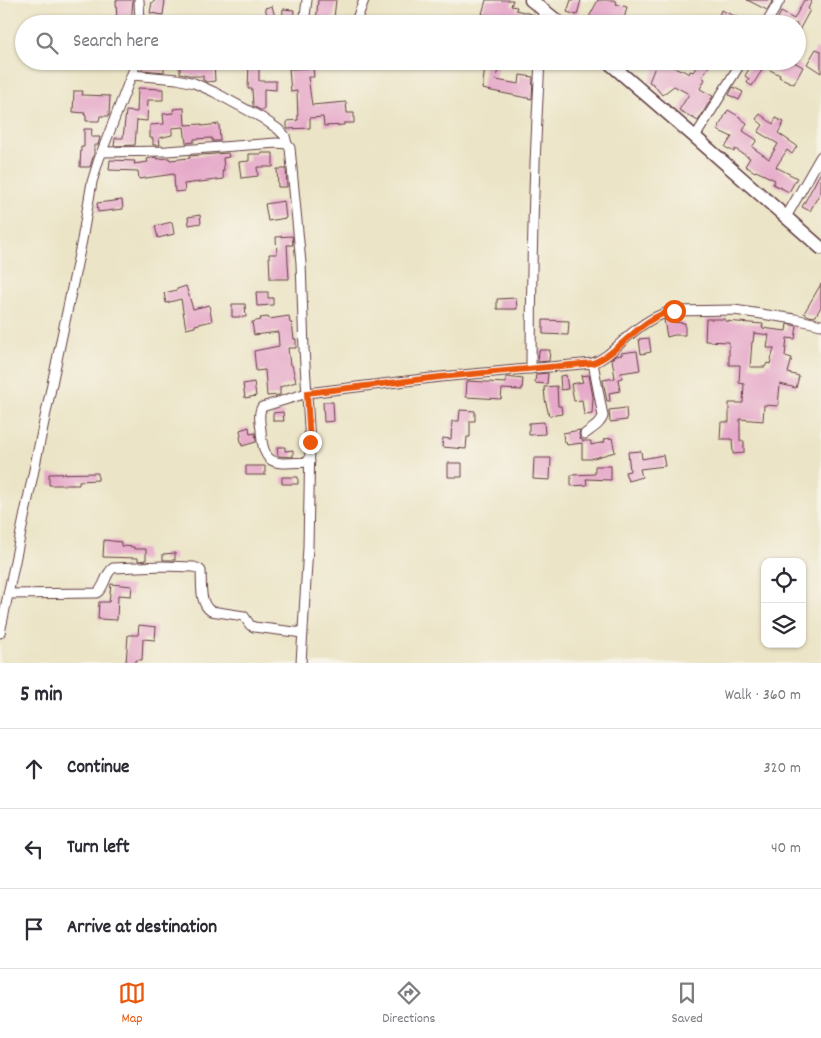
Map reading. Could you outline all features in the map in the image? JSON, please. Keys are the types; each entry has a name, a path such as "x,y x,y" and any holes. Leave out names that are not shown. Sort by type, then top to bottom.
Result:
{"highway":[{"path":"531,0 549,15"},
{"path":"617,70 821,248"}],"street":[{"path":"139,0 140,15"},
{"path":"305,15 306,0"},
{"path":"358,15 364,0"},
{"path":"771,15 780,0"},
{"path":"543,10 543,15"},
{"path":"0,633 78,258 90,186 134,70"},
{"path":"531,370 536,118 539,70"},
{"path":"695,137 736,70"},
{"path":"132,75 177,79 194,83 214,92 262,118 278,130 285,136 291,151 301,263 310,462 308,547 301,663"},
{"path":"102,152 287,144"},
{"path":"786,217 821,156"},
{"path":"310,462 283,463 272,462 268,459 261,440 260,410 262,406 307,393 440,377 593,363 607,356 626,338 658,315 670,312 734,310 795,319 821,326"},
{"path":"585,434 603,416 593,363"},
{"path":"8,594 97,593 102,589 112,568 194,567 201,572 204,601 207,608 211,611 244,616 250,625 254,627 302,632"}],"building":[{"path":"116,0 133,0 132,15 117,15"},
{"path":"154,0 165,0 163,15 150,13"},
{"path":"318,0 336,0 334,15 317,15"},
{"path":"486,0 513,0 511,6 517,7 516,10 535,15 487,15 482,14"},
{"path":"571,0 581,0 577,15 567,12"},
{"path":"598,0 614,0 617,2 616,4 627,7 625,15 590,15"},
{"path":"747,0 773,0 767,10"},
{"path":"804,0 812,0 806,17 806,15 796,15"},
{"path":"272,6 274,15 267,15 265,8"},
{"path":"283,9 294,10 294,15 283,15"},
{"path":"721,10 732,15 719,15"},
{"path":"816,49 821,51 821,73 807,64"},
{"path":"142,70 164,70 164,72"},
{"path":"180,70 214,70 215,81 207,82 203,80 203,76 180,73"},
{"path":"249,70 259,70 259,81 276,81 276,90 264,89 264,110 253,106 252,89 248,89"},
{"path":"289,70 313,70 314,77 308,77 312,105 346,102 347,113 354,113 354,123 324,126 323,117 310,118 310,128 287,129 287,121 298,120 297,91 291,92"},
{"path":"485,70 498,70 496,80 519,84 520,75 533,77 532,99 482,89"},
{"path":"654,70 682,70 689,74 690,71 693,72 694,70 706,70 702,77 705,79 700,89 713,96 698,121 679,110 689,94 674,86 662,95 649,82"},
{"path":"748,70 762,70 752,86 747,83 749,79 745,76"},
{"path":"770,70 801,70 794,84 779,77 780,75"},
{"path":"733,87 743,92 739,100 729,95"},
{"path":"138,88 163,89 163,100 148,100 147,121 137,120 135,145 114,146 115,138 123,138 126,111 137,112"},
{"path":"74,91 83,91 82,95 110,96 109,116 100,116 99,121 86,121 85,113 73,112"},
{"path":"184,108 185,125 219,124 220,141 212,141 212,138 194,139 194,142 186,143 184,127 172,128 172,135 159,138 160,145 153,145 153,138 150,138 150,125 164,124 163,114 174,113 173,109"},
{"path":"728,110 747,123 743,131 757,140 752,147 769,159 778,144 758,132 763,125 756,119 760,114 773,124 776,118 784,122 778,133 797,146 792,154 787,150 776,167 797,178 789,192 773,184 775,180 745,166 750,158 735,149 734,152 725,147 732,137 717,130"},
{"path":"84,129 92,129 91,137 100,137 98,145 94,145 94,154 90,167 80,167 81,147 84,147"},
{"path":"228,153 229,157 223,158 224,171 222,171 224,179 184,184 185,191 175,192 174,174 139,179 138,171 109,170 110,160 135,161 134,164 148,162 147,159 156,157 157,159 169,158 170,160 190,158 189,156"},
{"path":"273,153 273,167 257,167 258,176 241,178 239,162 249,161 249,154"},
{"path":"277,169 286,169 287,187 278,187"},
{"path":"821,172 821,191 810,211 802,207"},
{"path":"122,200 123,209 98,212 97,203"},
{"path":"284,201 286,218 268,221 265,204"},
{"path":"200,215 201,223 189,225 188,217"},
{"path":"172,222 174,234 158,238 155,226"},
{"path":"292,236 293,245 287,245 289,279 270,279 269,254 277,254 276,237"},
{"path":"821,284 821,307 815,317 809,316 804,313"},
{"path":"186,286 193,309 209,305 212,321 186,329 181,299 166,303 164,293"},
{"path":"256,292 268,292 268,298 273,298 273,305 257,306"},
{"path":"516,298 517,309 497,309 497,299"},
{"path":"232,304 245,304 246,317 232,317"},
{"path":"289,316 294,339 296,339 296,348 288,348 290,365 292,365 296,382 280,387 280,395 267,396 265,370 256,371 254,351 279,346 278,332 254,335 252,322 261,320 260,318 268,317 269,319"},
{"path":"672,318 672,322 685,323 685,335 667,337 664,320"},
{"path":"706,319 725,319 725,321 763,324 762,328 786,331 787,324 797,326 795,339 787,338 785,356 792,358 788,373 799,376 796,388 780,384 778,406 764,405 763,421 740,419 740,441 744,441 744,453 733,454 732,439 720,439 721,422 729,422 729,403 743,403 744,384 739,383 740,365 729,365 729,342 705,341","holes":["754,333 769,335 767,348 774,348 770,364 767,363 765,367 750,367"]},
{"path":"543,320 569,321 568,335 543,334"},
{"path":"649,338 651,352 641,354 639,339"},
{"path":"539,350 550,350 549,361 538,362"},
{"path":"637,351 640,370 621,373 622,378 618,379 620,391 609,393 610,401 607,401 603,380 615,378 612,359 615,356 622,355 621,353"},
{"path":"548,373 547,384 535,383 536,374"},
{"path":"566,375 568,389 561,390 560,376"},
{"path":"589,375 593,397 592,414 584,415 582,400 574,401 571,384 583,382 581,376"},
{"path":"506,377 523,379 522,390 502,389 501,399 466,397 467,381 506,383"},
{"path":"254,382 256,396 245,398 243,384"},
{"path":"557,386 558,406 561,406 562,414 549,416 544,387"},
{"path":"323,402 333,402 334,421 324,422"},
{"path":"626,408 627,420 610,422 609,410"},
{"path":"460,410 475,411 475,421 470,421 470,437 467,437 466,449 442,447 443,438 451,439 452,421 459,421"},
{"path":"283,412 284,421 273,421 273,413"},
{"path":"544,422 545,434 529,435 529,423"},
{"path":"249,427 250,434 255,433 256,442 242,446 240,430"},
{"path":"580,430 580,438 583,441 591,441 591,445 605,442 604,439 612,438 615,452 590,459 582,459 582,443 567,445 564,442 563,433"},
{"path":"277,447 285,447 285,451 293,450 293,457 278,456"},
{"path":"641,451 642,459 663,455 665,466 640,469 642,477 628,481 625,472 630,471 628,452"},
{"path":"534,458 551,458 550,480 533,479"},
{"path":"448,463 462,463 462,477 448,477"},
{"path":"246,466 265,466 265,475 246,475"},
{"path":"595,466 611,466 611,480 586,479 587,485 571,486 571,475 595,474"},
{"path":"98,473 98,480 79,481 79,485 49,485 49,474"},
{"path":"282,477 298,477 298,484 282,484"},
{"path":"104,540 121,542 121,546 134,547 134,549 146,549 146,560 138,561 138,558 103,557"},
{"path":"175,553 175,560 163,560 163,554"},
{"path":"111,584 132,586 131,596 118,595 117,620 98,619 99,602 109,602"},
{"path":"139,625 156,627 155,640 143,639 142,660 136,660 136,663 126,663 128,635 138,635"}],"route":[{"path":"310,442 307,393 440,377 593,363 607,356 626,338 658,315 674,311"}]}
